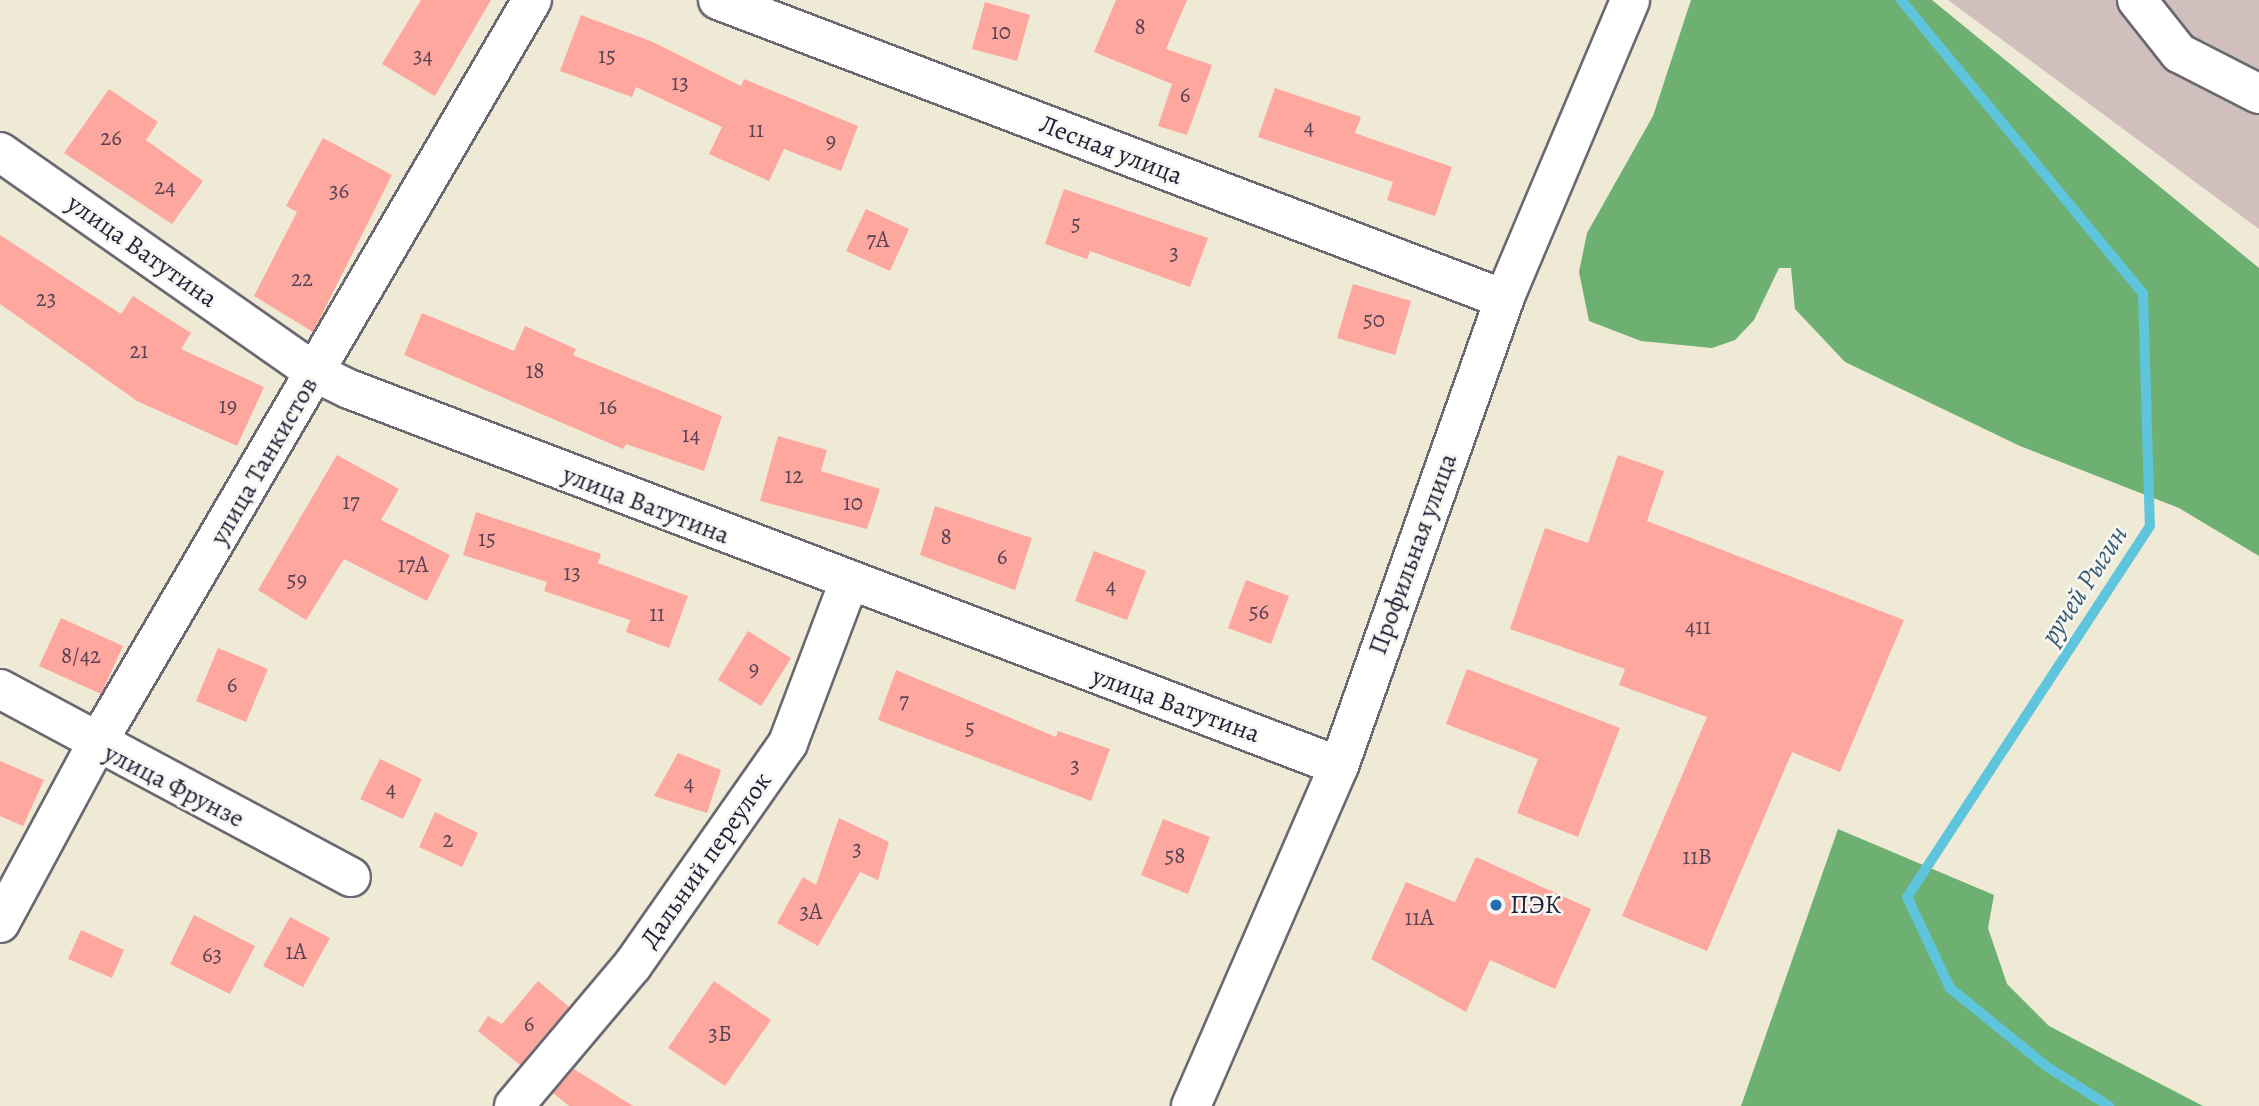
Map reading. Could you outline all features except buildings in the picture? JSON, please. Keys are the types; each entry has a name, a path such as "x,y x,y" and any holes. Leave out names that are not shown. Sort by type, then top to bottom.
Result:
{"street":[{"name":"улица Танкистов","path":"0,923 96,746 532,0"},
{"name":"Лесная улица","path":"718,0 1504,299"},
{"name":"Профильная улица","path":"1191,1106 1339,766 1504,299 1630,0"},
{"path":"2137,0 2179,53 2259,94"},
{"name":"улица Ватутина","path":"0,152 316,373 848,584 1339,766"},
{"name":"Дальний переулок","path":"514,1106 632,966 788,743 848,584"},
{"name":"улица Фрунзе","path":"0,689 96,746 351,877"}],"shaded area":[{"path":"1948,0 2259,0 2259,229"}],"green space":[{"path":"1691,0 1932,0 2259,268 2259,556 2179,508 2020,446 1845,362 1795,309 1791,268 1779,268 1754,320 1735,340 1712,348 1641,341 1589,321 1579,272 1587,233 1653,116"},
{"path":"1838,829 1994,895 1988,928 2007,984 2049,1026 2203,1106 1741,1106"}],"waterway":[{"name":"ручей Рыгин","path":"1901,0 2143,294 2150,526 1907,897 1950,988 2046,1066 2109,1106"}],"place":[{"name":"ПЭК","path":"1496,905"}]}
